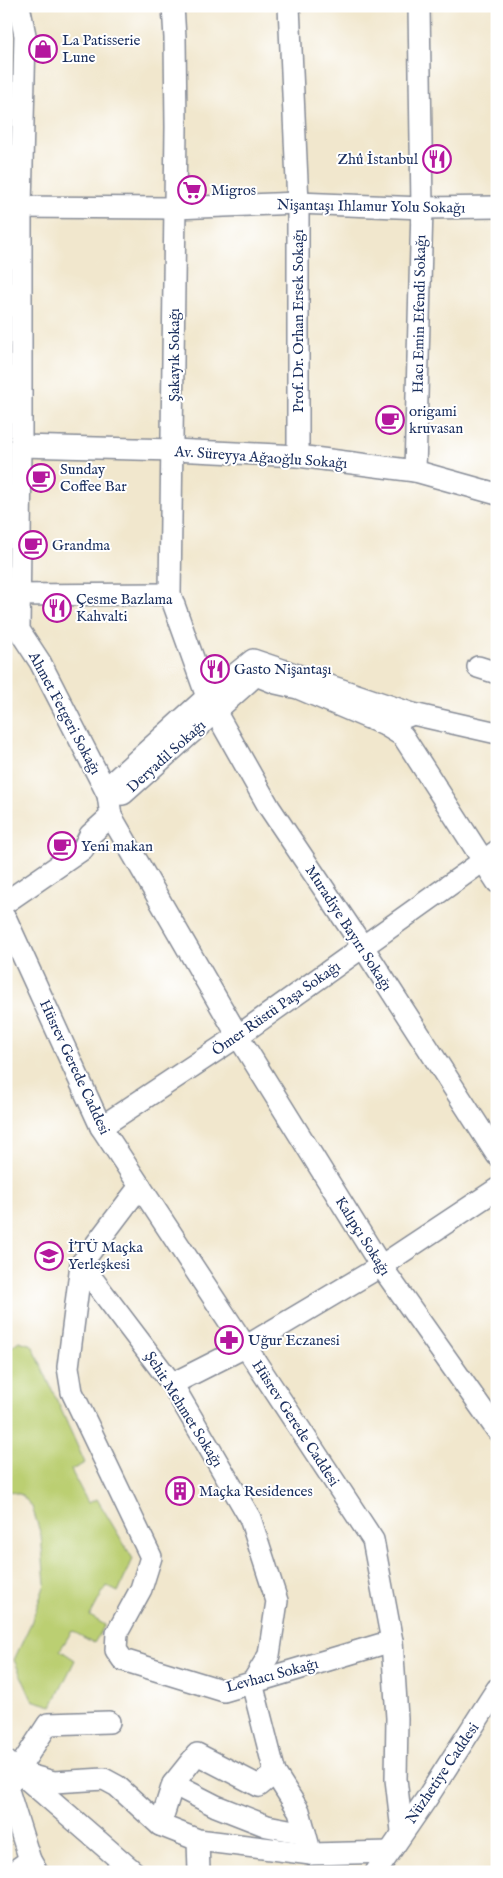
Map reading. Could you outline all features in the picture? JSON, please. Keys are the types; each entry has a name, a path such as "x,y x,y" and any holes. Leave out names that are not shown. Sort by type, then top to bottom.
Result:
{"street":[{"name":"Ahmet Fetgeri Sokağı","path":"19,6 25,35 14,207 21,446 12,596 19,630 40,662 108,795 111,816 238,1036"},
{"name":"Şakayık Sokağı","path":"173,6 176,97 170,594 211,704"},
{"name":"Prof. Dr. Orhan Ersek Sokağı","path":"289,6 298,204 298,456"},
{"name":"Hacı Emin Efendi Sokağı","path":"415,471 422,208 419,6"},
{"name":"Nişantaşı Ihlamur Yolu Sokağı","path":"14,207 175,208 298,204 422,208 497,208"},
{"name":"Av. Süreyya Ağaoğlu Sokağı","path":"21,446 298,456 415,471 497,494"},
{"path":"12,596 170,594"},
{"name":"Deryadil Sokağı","path":"108,795 112,782 211,704 253,660 298,688 385,725 403,736 490,856 497,882"},
{"name":"Deryadil Sokağı","path":"279,677 413,714 497,733"},
{"name":"Muradiye Bayırı Sokağı","path":"211,704 269,807 363,947 497,1156"},
{"path":"385,725 413,714"},
{"path":"6,902 83,849 90,835 111,816"},
{"name":"Ömer Rüstü Paşa Sokağı","path":"101,1128 238,1036 490,856"},
{"name":"Hüsrev Gerede Caddesi","path":"6,919 101,1128 372,1540 392,1641 398,1718 396,1779 402,1831"},
{"name":"Kalıpçı Sokağı","path":"238,1036 381,1266 497,1430"},
{"path":"81,1264 140,1186"},
{"path":"172,1384 245,1347 381,1266 497,1189"},
{"name":"Şehit Mehmet Sokağı","path":"81,1264 172,1384 250,1518 277,1602 269,1655 252,1683"},
{"name":"Levhacı Sokağı","path":"81,1264 68,1367 72,1392 151,1557 141,1589 117,1633 116,1650 123,1660 224,1691 392,1641"},
{"path":"252,1683 275,1773 299,1811 311,1854"},
{"name":"Nüzhetiye Caddesi","path":"385,1865 402,1831 427,1798 497,1689"},
{"path":"27,1868 7,1787 12,1766 48,1724 109,1722"},
{"path":"160,1825 173,1784 197,1754 259,1786 275,1773"},
{"path":"12,1766 54,1782 104,1780 117,1786 160,1825 198,1840 385,1865"},
{"path":"12,1766 134,1872"},
{"path":"396,1779 410,1793 420,1798 427,1798"},
{"path":"173,1784 216,1806 267,1826 305,1833"},
{"path":"198,1840 199,1872"}],"green space":[{"path":"6,354 15,354 12,586 6,585"},
{"path":"19,1341 32,1345 85,1463 71,1470 88,1503 97,1499 133,1559 118,1592 106,1586 90,1616 105,1625 94,1643 72,1631 60,1650 75,1660 52,1706 32,1700 14,1660 31,1623 45,1584 41,1535 32,1507 22,1495 6,1490 6,1351"}],"place":[{"name":"La Patisserie Lune","path":"43,49"},
{"name":"Zhû İstanbul","path":"437,159"},
{"name":"Migros","path":"192,190"},
{"name":"origami kruvasan","path":"390,420"},
{"name":"Sunday Coffee Bar","path":"41,478"},
{"name":"Grandma","path":"33,545"},
{"name":"Çesme Bazlama Kahvalti","path":"57,608"},
{"name":"Gasto Nişantaşı","path":"215,669"},
{"name":"Yeni makan","path":"62,846"},
{"name":"İTÜ Maçka Yerleşkesi","path":"49,1256"},
{"name":"Uğur Eczanesi","path":"229,1340"},
{"name":"Maçka Residences","path":"180,1491"}]}
